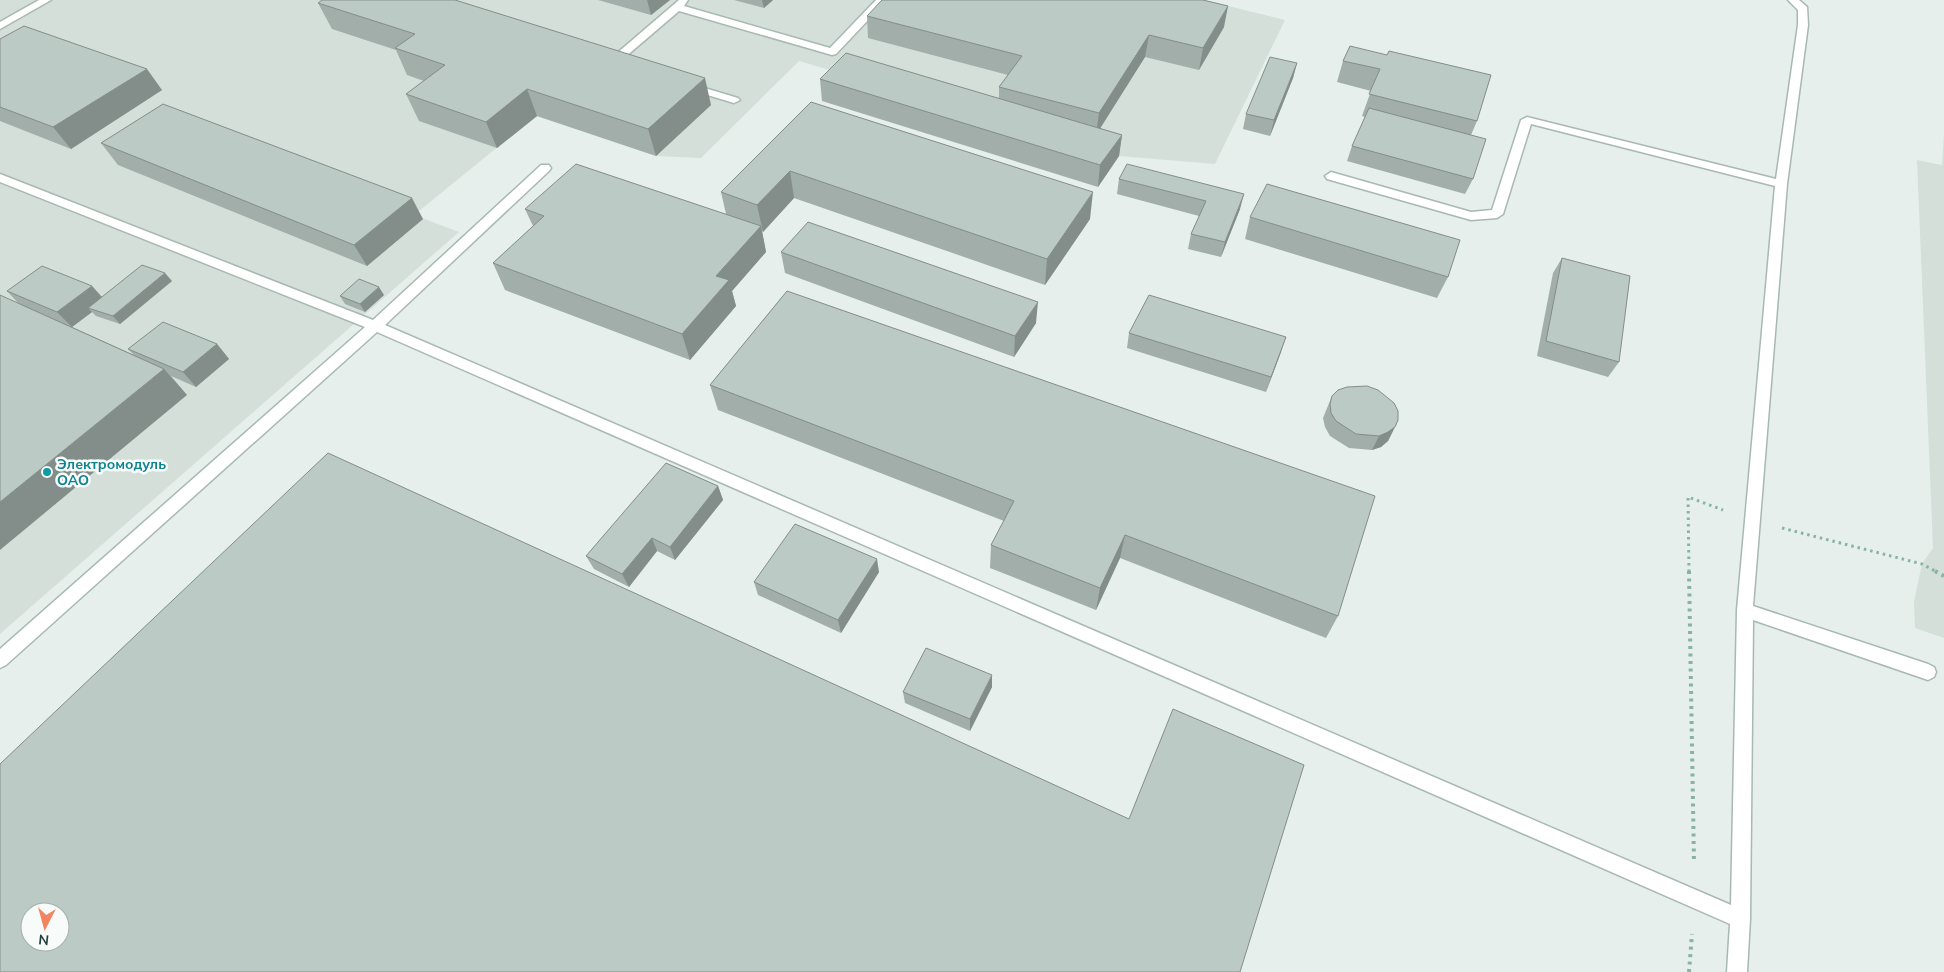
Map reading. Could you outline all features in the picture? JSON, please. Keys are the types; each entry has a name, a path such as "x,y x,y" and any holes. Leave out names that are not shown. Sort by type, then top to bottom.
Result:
{"lane":[{"path":"0,26 46,0"},
{"path":"613,62 681,4 832,52 882,0"},
{"path":"1737,972 1740,919 1745,610 1781,184 1803,25 1803,10 1793,0"},
{"path":"678,82 734,100"},
{"path":"1331,176 1471,216 1497,214 1527,120 1781,184"},
{"path":"0,660 375,326 545,168"},
{"path":"0,178 375,326 1740,919"},
{"path":"1745,610 1928,672"}],"shaded area":[{"path":"0,0 1204,0 1285,20 1215,164 1119,156 799,61 701,158 656,156 536,116 414,215 459,232 0,634"},
{"path":"1944,133 1944,638 1915,628 1914,601 1922,564 1933,548 1917,160 1942,165"}],"building":[{"path":"322,0 455,0 705,78 648,129 527,89 486,122 406,94 445,65 395,48 415,34 318,3"},
{"path":"882,0 1203,0 1228,6 1203,48 1149,35 1099,113 999,87 1022,56 867,16"},
{"path":"24,26 147,69 53,127 0,107 0,39"},
{"path":"1350,46 1387,55 1389,51 1491,75 1477,121 1369,94 1380,69 1343,61"},
{"path":"846,53 1122,135 1100,165 820,79"},
{"path":"1270,57 1297,63 1274,120 1246,114"},
{"path":"811,102 1093,192 1047,259 790,171 757,205 721,192"},
{"path":"163,104 412,198 354,245 101,143"},
{"path":"1369,108 1486,139 1473,179 1352,146"},
{"path":"576,164 761,226 716,276 729,280 682,334 493,263 544,216 525,209"},
{"path":"1127,164 1244,194 1225,242 1191,234 1206,201 1119,179"},
{"path":"1267,184 1460,240 1448,277 1250,217"},
{"path":"808,222 1038,302 1015,336 781,252"},
{"path":"1562,258 1630,276 1619,362 1546,341"},
{"path":"142,265 165,273 113,316 88,308"},
{"path":"42,266 92,286 57,312 7,291"},
{"path":"359,279 379,287 360,304 340,296"},
{"path":"787,291 1375,496 1338,616 1125,535 1100,588 991,545 1014,501 710,385"},
{"name":"Электромодуль ОАО","path":"0,295 164,369 0,502"},
{"path":"1149,295 1286,337 1271,377 1129,333"},
{"path":"163,322 217,344 183,372 128,349"},
{"path":"1367,386 1378,390 1394,403 1398,411 1398,420 1395,427 1379,436 1356,434 1336,421 1331,413 1330,404 1332,396 1338,390 1347,387"},
{"path":"328,453 1129,819 1173,709 1304,765 1240,972 0,972 0,764"},
{"path":"666,463 718,486 670,547 652,538 622,574 586,556"},
{"path":"795,524 877,559 838,620 754,582"},
{"path":"926,648 992,675 970,719 903,692"}],"place":[{"name":"Электромодуль ОАО","path":"47,472"}]}
